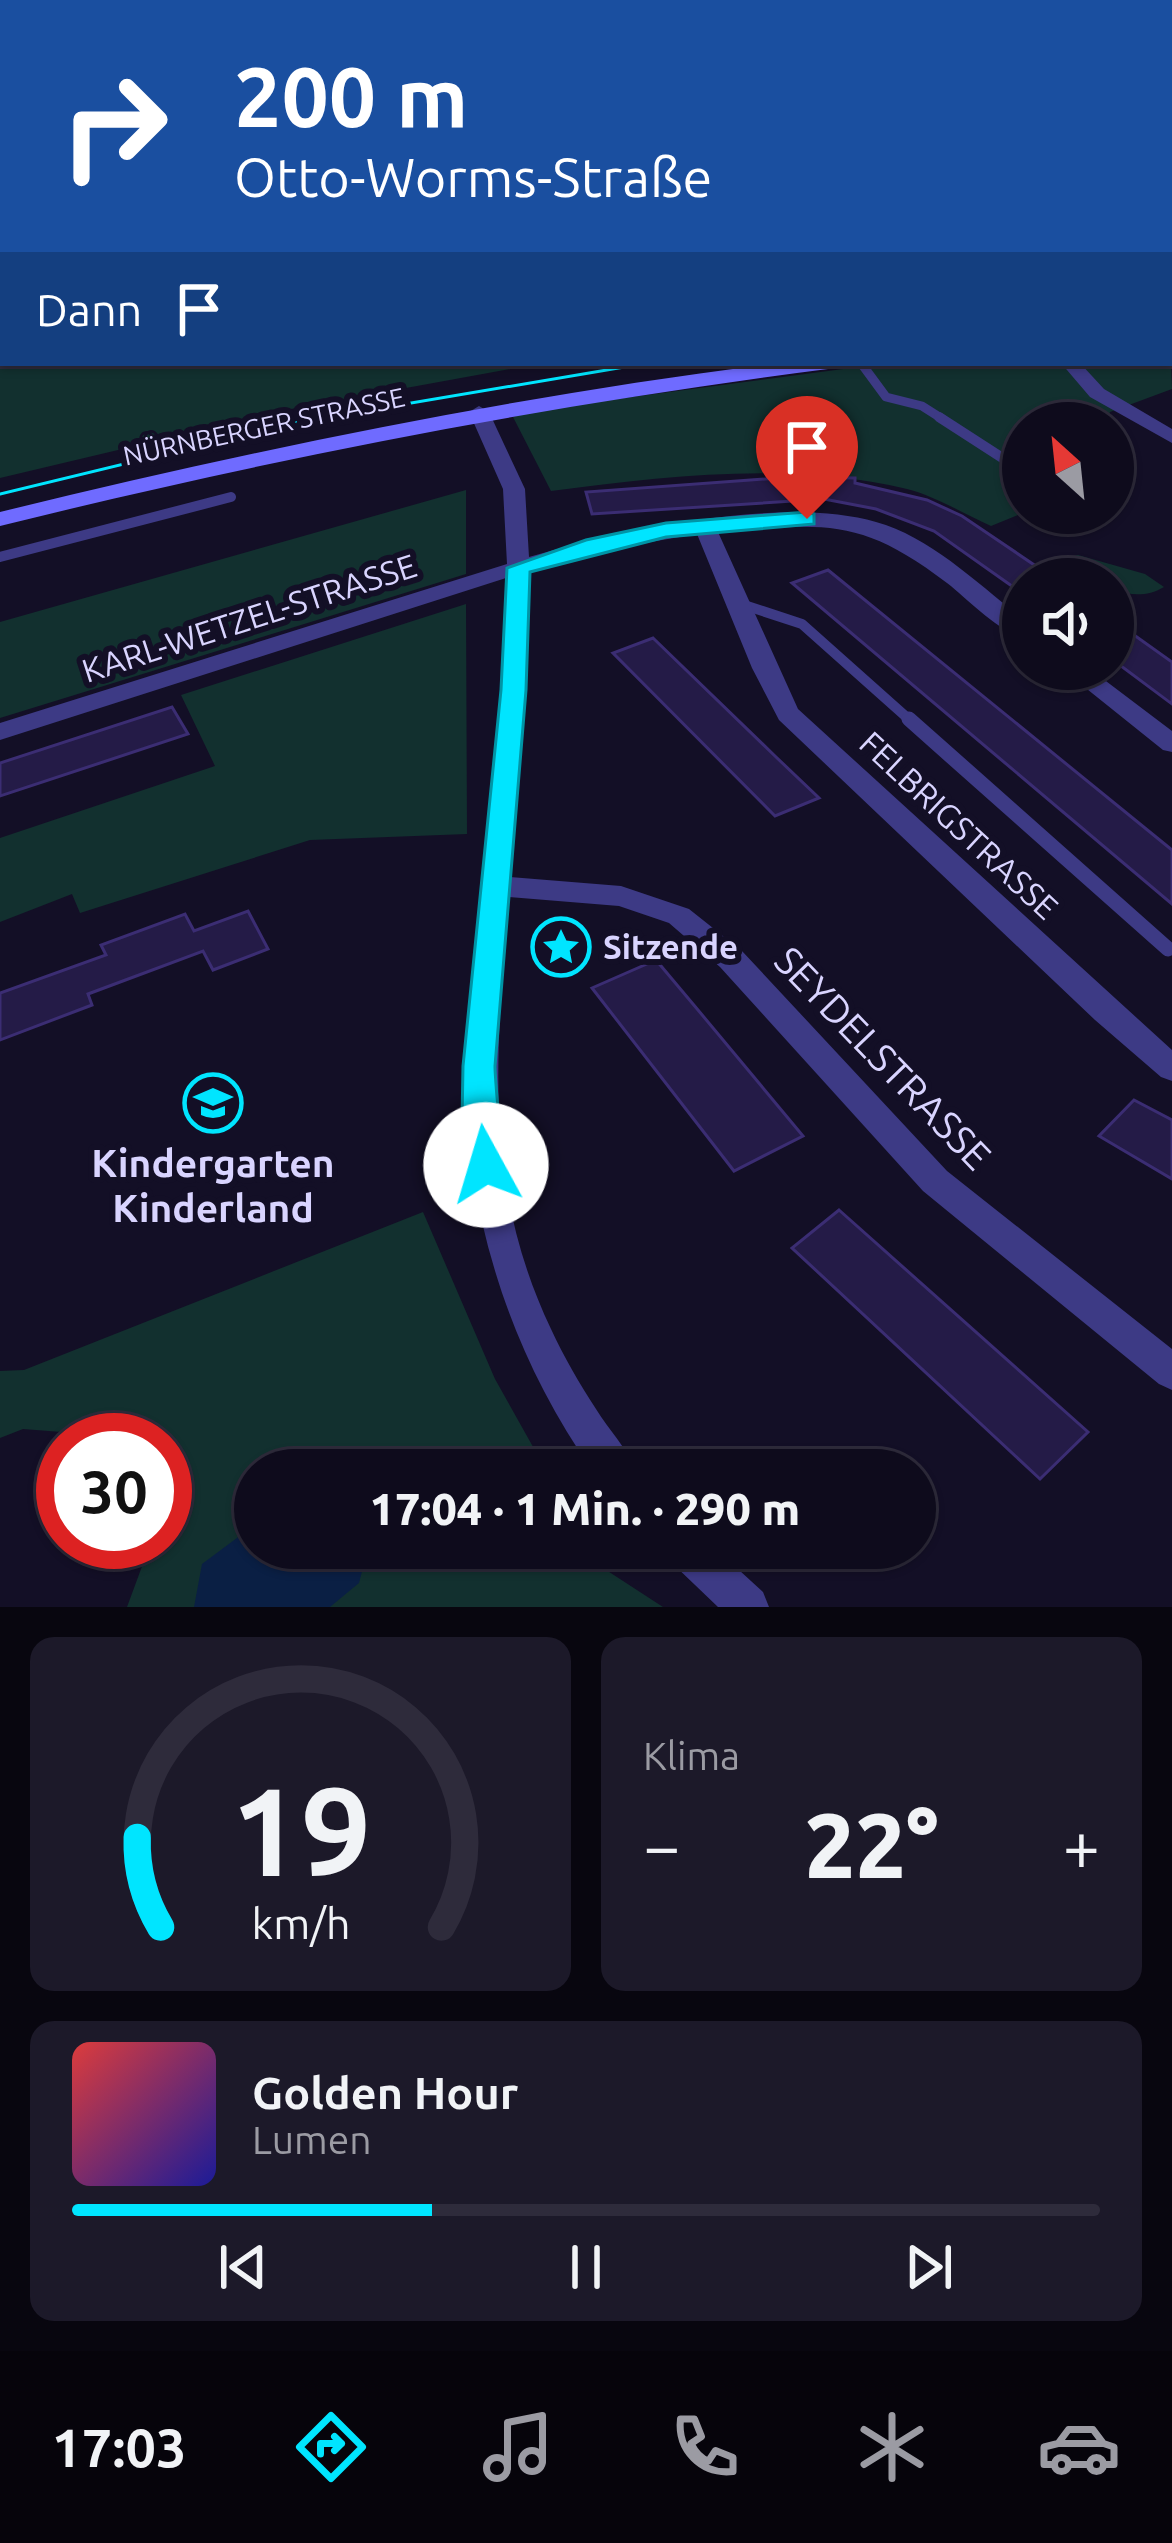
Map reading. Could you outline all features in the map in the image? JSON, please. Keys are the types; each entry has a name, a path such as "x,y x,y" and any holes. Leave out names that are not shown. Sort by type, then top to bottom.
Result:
{"street":[{"name":"NÜRNBERGER STRASSE","path":"0,519 325,441 478,412 807,366"},
{"path":"1073,366 1097,393 1172,437"},
{"path":"478,412 514,489 518,568 479,1066 479,1121 498,1238 528,1324 578,1422 599,1449"},
{"name":"KARL-WETZEL-STRASSE","path":"0,732 594,545 705,526 807,519 872,527 916,549 1002,614"},
{"name":"FELBRIGSTRASSE","path":"705,526 741,604 756,655 788,714 1172,1068"},
{"path":"1101,690 1172,744"},
{"name":"SEYDELSTRASSE","path":"496,886 621,896 679,916 731,959 935,1181 1172,1372"},
{"path":"707,1569 748,1607"}],"lane":[{"path":"863,366 886,397 922,406 1002,458"},
{"path":"0,557 230,497"},
{"name":"FELBRIGSTRASSE","path":"741,604 802,624 1168,950"}],"green space":[{"path":"0,366 527,366 291,409 0,478"},
{"path":"865,366 1171,366 1172,389 1134,403 1002,402 1002,522 991,526 907,489 819,475 684,476 551,491 513,417 541,409"},
{"path":"466,490 466,574 0,718 0,622"},
{"path":"1134,571 1164,587 1152,592 1134,593"},
{"path":"466,604 467,834 310,840 80,913 72,894 0,922 0,838 215,766 181,695"},
{"path":"423,1212 495,1379 534,1449 234,1449 234,1569 605,1569 663,1607 127,1607 141,1569 192,1569 192,1413 36,1413 36,1430 23,1429 0,1438 0,1371 24,1370"}],"water":[{"path":"234,1540 234,1569 363,1569 359,1583 330,1607 194,1607 202,1564"}],"building":[{"path":"793,477 855,478 855,483 927,500 962,516 1024,558 1002,558 1002,579 934,531 876,509 824,499 592,514 586,492"},
{"path":"828,570 1172,850 1172,904 792,583"},
{"path":"1134,635 1172,662 1172,704 1134,676"},
{"path":"653,638 819,798 775,816 613,653"},
{"path":"172,707 188,734 0,796 0,763"},
{"path":"248,911 268,949 213,970 203,951 88,994 92,1005 0,1040 0,993 106,955 101,945 185,914 194,931"},
{"path":"656,960 803,1136 734,1171 592,988"},
{"path":"1134,1100 1172,1120 1172,1179 1099,1136"},
{"path":"839,1210 1088,1432 1040,1479 792,1248"}],"tram line":[{"path":"0,494 293,423 630,366"}],"place":[{"name":"Sitzende","path":"561,947"},
{"name":"Kindergarten Kinderland","path":"213,1103"}],"route":[{"path":"486,1165 479,1121 479,1066 513,690 518,568 666,530 807,519"}]}
